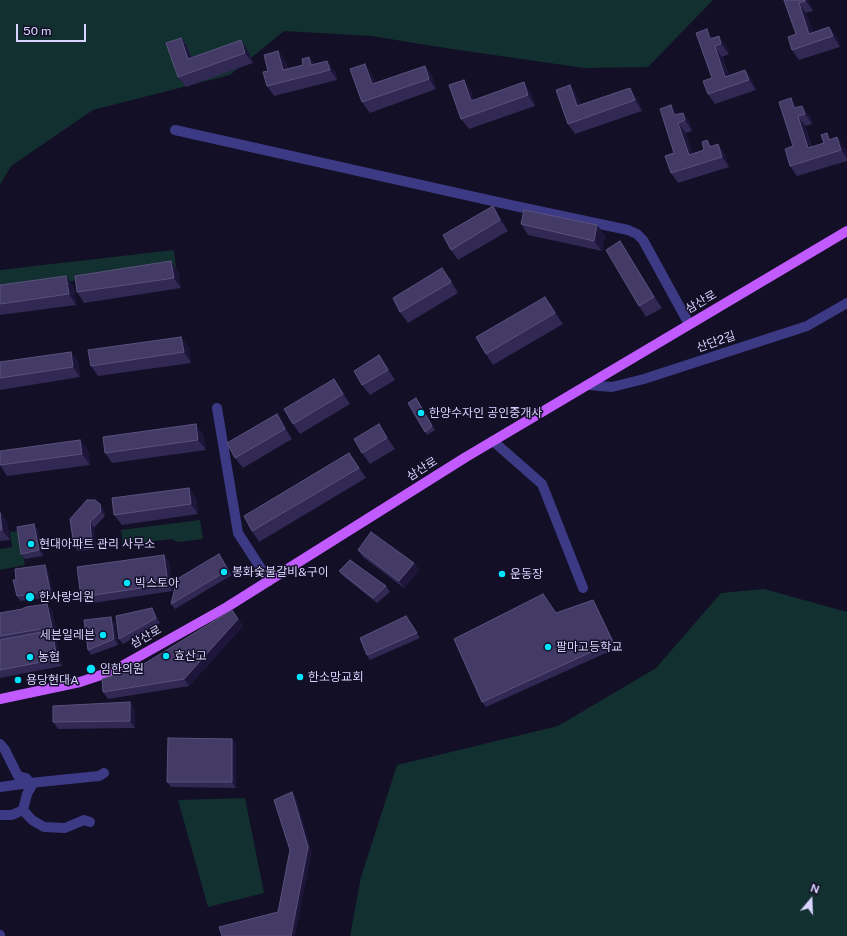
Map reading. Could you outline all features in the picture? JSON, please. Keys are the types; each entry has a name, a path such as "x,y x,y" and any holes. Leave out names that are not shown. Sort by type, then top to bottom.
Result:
{"main road":[{"name":"삼산로","path":"0,699 80,682 113,671 227,607 493,441 847,232"}],"street":[{"path":"174,130 628,230 637,234 643,240 689,324"},
{"name":"산단2길","path":"588,384 612,387 644,380 806,326 847,303"},
{"path":"217,408 238,533 269,581"},
{"path":"493,441 542,484 583,588"},
{"path":"0,744 5,750 18,776 26,778 32,785 27,794 23,810"},
{"path":"0,787 99,776 104,773"},
{"path":"0,815 12,815 23,810"},
{"path":"23,810 32,820 44,827 65,828 84,820 90,822"}],"green space":[{"path":"0,0 713,0 648,67 584,68 371,36 284,31 230,75 93,110 11,166 0,185"},
{"path":"174,250 176,268 0,290 0,270"},
{"path":"200,520 203,539 178,542 171,539 123,545 121,530"},
{"path":"19,531 25,565 0,570 0,549 12,547 10,532"},
{"path":"764,589 847,612 847,936 350,936 361,877 397,765 558,726 656,668 721,593"},
{"path":"245,798 264,893 208,907 178,800"}],"building":[{"path":"784,0 805,0 799,3 809,34 829,27 833,36 792,50 788,37 796,34"},
{"path":"707,29 710,39 719,36 721,44 715,46 725,77 745,70 749,80 708,94 703,81 712,78 696,33"},
{"path":"181,38 188,59 241,40 245,53 178,77 166,43"},
{"path":"278,51 283,70 303,65 302,59 309,57 311,65 327,61 330,70 267,86 263,72 268,71 264,55"},
{"path":"365,64 372,84 425,66 429,79 362,102 350,69"},
{"path":"464,80 471,101 524,82 528,95 461,119 449,85"},
{"path":"570,85 577,106 630,88 635,100 568,124 556,90"},
{"path":"791,98 794,108 802,106 805,114 798,116 808,148 824,143 821,135 827,133 829,140 837,137 841,150 790,166 785,149 793,146 779,102"},
{"path":"671,105 674,115 683,113 685,120 678,123 689,155 704,150 702,142 707,140 710,147 718,144 722,157 671,173 665,156 674,153 660,109"},
{"path":"493,206 500,220 451,250 443,235"},
{"path":"524,210 597,225 594,241 521,224"},
{"path":"620,241 654,297 639,306 606,250"},
{"path":"171,261 174,278 77,292 75,276"},
{"path":"442,268 451,282 400,312 393,298"},
{"path":"66,276 69,294 0,304 0,285"},
{"path":"545,297 555,313 486,354 476,337"},
{"path":"181,337 184,352 91,366 88,350"},
{"path":"71,352 73,367 0,378 0,362"},
{"path":"379,355 388,370 362,385 354,371"},
{"path":"334,379 343,394 293,424 284,409"},
{"path":"416,398 432,426 425,432 408,403"},
{"path":"277,414 285,429 235,458 227,443"},
{"path":"196,424 198,440 105,453 103,437"},
{"path":"379,424 387,438 362,453 354,439"},
{"path":"80,440 82,454 0,465 0,451"},
{"path":"349,453 359,468 252,531 244,516"},
{"path":"189,488 191,504 114,515 112,498"},
{"path":"87,500 95,500 100,504 101,511 90,522 92,544 74,546 70,519"},
{"path":"0,513 2,530 0,530"},
{"name":"현대아파트 관리 사무소","path":"34,524 39,550 21,554 17,527"},
{"path":"371,532 414,563 399,581 358,550"},
{"path":"219,554 228,570 171,604 177,579"},
{"name":"빅스토아","path":"164,555 168,584 81,597 77,567"},
{"path":"350,560 386,586 373,598 339,571"},
{"path":"45,565 50,591 17,596 13,580 16,580 15,569"},
{"path":"543,594 556,613 593,600 613,642 482,702 454,639"},
{"path":"47,604 52,627 0,636 0,613"},
{"path":"152,608 156,618 119,639 116,616"},
{"path":"232,610 238,619 184,679 103,692 102,679 139,667"},
{"path":"406,616 417,633 367,655 360,638"},
{"name":"세븐일레븐","path":"111,617 114,639 88,650 84,620"},
{"name":"농협","path":"52,630 57,659 0,670 0,640"},
{"path":"130,702 130,721 53,722 53,706"},
{"path":"168,738 232,739 232,782 167,782"},
{"path":"292,792 308,847 291,936 222,936 219,927 278,912 290,850 274,800"}],"place":[{"name":"한양수자인 공인중개사","path":"421,413"},
{"name":"현대아파트 관리 사무소","path":"31,544"},
{"name":"봉화숯불갈비&구이","path":"224,572"},
{"name":"운동장","path":"502,574"},
{"name":"빅스토아","path":"127,583"},
{"name":"한사랑의원","path":"30,597"},
{"name":"세븐일레븐","path":"103,635"},
{"name":"팔마고등학교","path":"548,647"},
{"name":"효산고","path":"166,656"},
{"name":"농협","path":"30,657"},
{"name":"임한의원","path":"91,669"},
{"name":"한소망교회","path":"300,677"},
{"name":"용당현대A","path":"18,680"}]}
